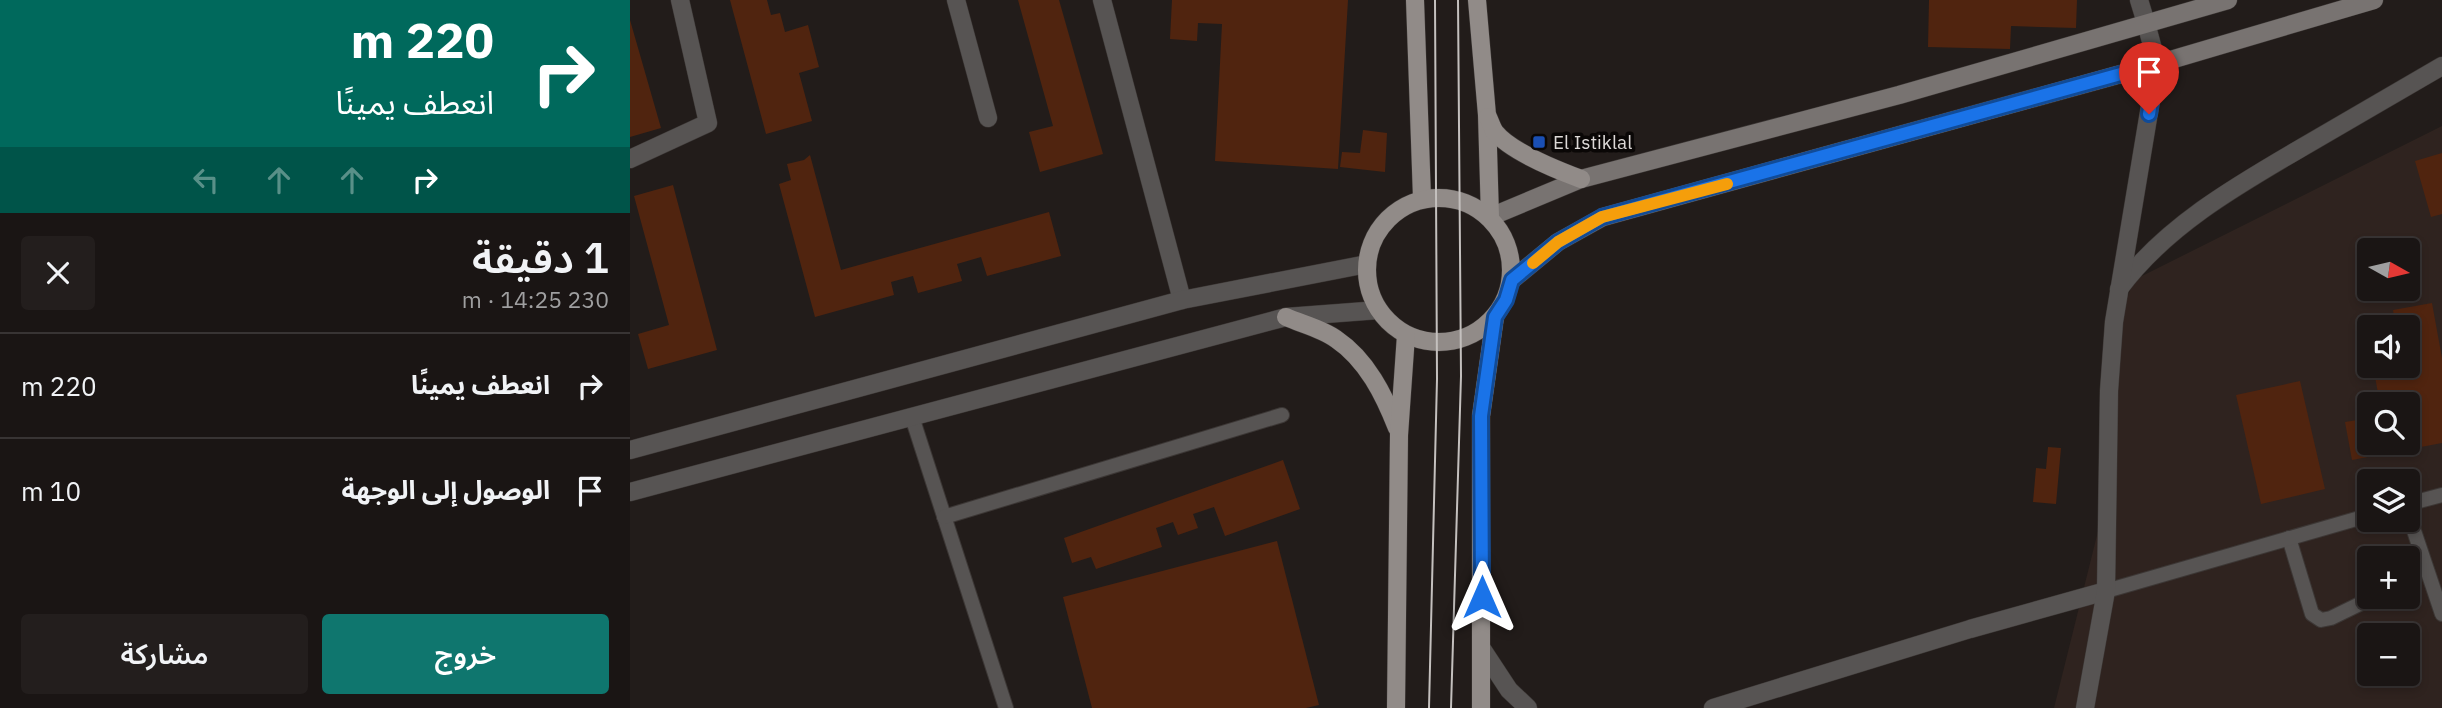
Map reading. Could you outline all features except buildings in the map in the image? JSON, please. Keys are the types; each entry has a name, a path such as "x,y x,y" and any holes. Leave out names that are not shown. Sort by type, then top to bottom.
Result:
{"main road":[{"path":"1415,0 1422,198"},
{"path":"1477,0 1487,115 1490,217"},
{"path":"1490,217 1581,179 1899,95 2228,0"},
{"path":"1512,280 1558,242 1602,217 2157,64 2374,0"},
{"path":"1487,115 1496,133 1522,152 1581,179"},
{"path":"1437,197 1466,201 1490,217 1505,238 1509,249 1512,280 1506,300 1495,317 1462,339 1452,341 1424,341 1406,335 1391,324 1371,296 1367,264 1370,246 1384,223 1405,205 1422,198 1437,197"},
{"path":"1286,317 1336,338 1364,365 1385,398 1399,435"},
{"path":"1481,708 1481,416 1495,317"},
{"path":"1396,708 1399,435 1406,335"}],"street":[{"path":"630,159 708,123 680,0"},
{"path":"956,0 988,118"},
{"path":"1102,0 1182,300"},
{"path":"2085,708 2106,590 2109,391 2119,289 2157,64 2139,0"},
{"path":"2119,289 2135,267 2195,216 2255,175 2442,66"},
{"path":"630,450 1182,300 1367,264"},
{"path":"630,492 1286,317 1379,310"},
{"path":"1713,708 2106,590"},
{"path":"1482,649 1509,690 1528,708"}],"lane":[{"path":"944,517 1282,415"},
{"path":"912,417 1006,708"},
{"path":"2420,501 2442,495"},
{"path":"2106,590 2357,519"},
{"path":"2414,532 2442,614"},
{"path":"2289,538 2312,614 2321,620 2357,605"}],"shaded area":[{"path":"2442,126 2442,708 2054,708 2105,503 2107,350 2134,280"}],"tram line":[{"path":"1429,708 1437,379 1435,0"},
{"path":"1451,708 1461,376 1458,0"}],"slow traffic":[{"path":"1533,263 1558,242 1602,217 1727,184"}],"place":[{"name":"El Istiklal","path":"1539,142"}],"route":[{"path":"1482,597 1481,416 1495,317 1506,300 1512,280 1558,242 1602,217 2157,64 2149,114"}]}
